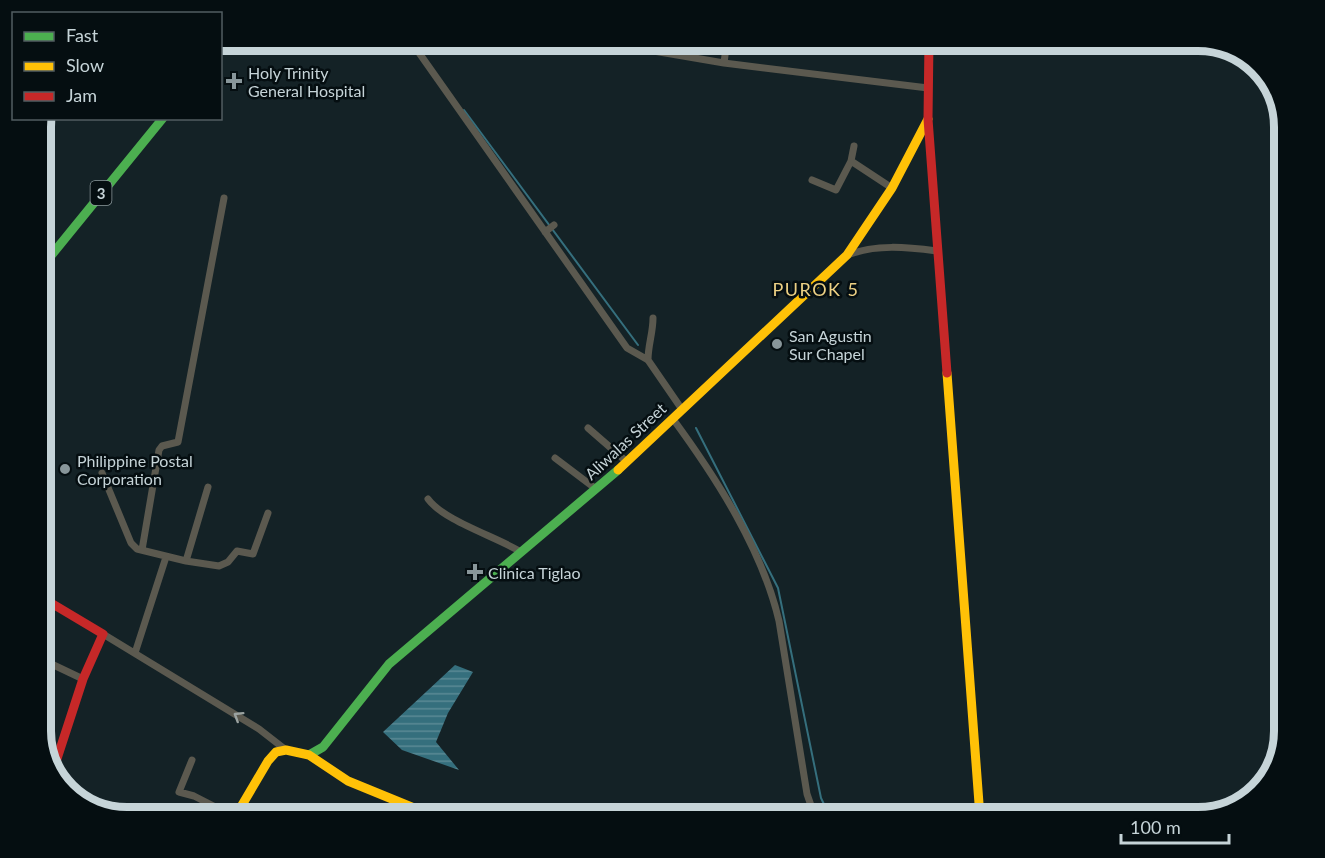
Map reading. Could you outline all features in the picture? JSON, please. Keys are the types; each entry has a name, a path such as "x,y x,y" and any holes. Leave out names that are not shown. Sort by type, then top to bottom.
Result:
{"main road":[{"path":"929,51 928,119 979,807"},
{"name":"Aliwalas Street","path":"309,755 323,747 389,664 627,462 673,419 681,408 696,398 847,255 892,188 928,119"},
{"name":"3","path":"51,256 160,120"},
{"path":"51,603 103,634 83,679 57,759"},
{"path":"241,807 268,760 276,752 286,750 309,755 325,768 348,781 410,807"}],"street":[{"path":"418,51 627,348 648,360 681,408"},
{"path":"654,51 724,63 928,88"},
{"path":"724,63 726,51"},
{"path":"812,180 836,190 851,161 854,146"},
{"path":"851,161 892,188"},
{"path":"142,550 159,450 162,446 178,442 224,198"},
{"path":"546,231 554,225"},
{"path":"847,255 866,248 880,247 937,251"},
{"path":"648,360 648,344 653,328 653,318"},
{"path":"673,419 734,514 772,596 779,621 807,794 811,807"},
{"path":"588,428 627,462"},
{"path":"555,458 596,489"},
{"path":"102,473 131,543 142,550 166,557 219,566 228,562 237,551 253,554 268,513"},
{"path":"186,561 208,487"},
{"path":"428,499 436,507 468,526 521,552"},
{"path":"135,653 166,557"},
{"path":"103,634 259,729 286,750"},
{"path":"51,664 83,679"},
{"path":"192,760 179,792 194,796 214,807"}],"water":[{"path":"455,665 473,672 448,713 436,742 459,770 402,750 383,732"}],"waterway":[{"path":"464,110 638,345"},
{"path":"696,428 778,588 821,798 825,807"}],"traffic: fast":[{"path":"51,256 161,120"},
{"path":"309,755 323,747 389,664 618,470"}],"traffic: slow":[{"path":"618,470 847,255 892,188 928,119"},
{"path":"947,373 979,807"},
{"path":"241,807 268,761 276,752 286,750 309,755 348,781 412,807"}],"traffic: jam":[{"path":"929,51 928,119 947,373"},
{"path":"51,603 103,634 83,679 57,759"}],"place":[{"name":"Holy Trinity General Hospital","path":"234,81"},
{"name":"San Agustin Sur Chapel","path":"777,344"},
{"name":"Philippine Postal Corporation","path":"65,469"},
{"name":"Clinica Tiglao","path":"475,572"}],"district":[{"name":"PUROK 5","path":"816,289"}]}
